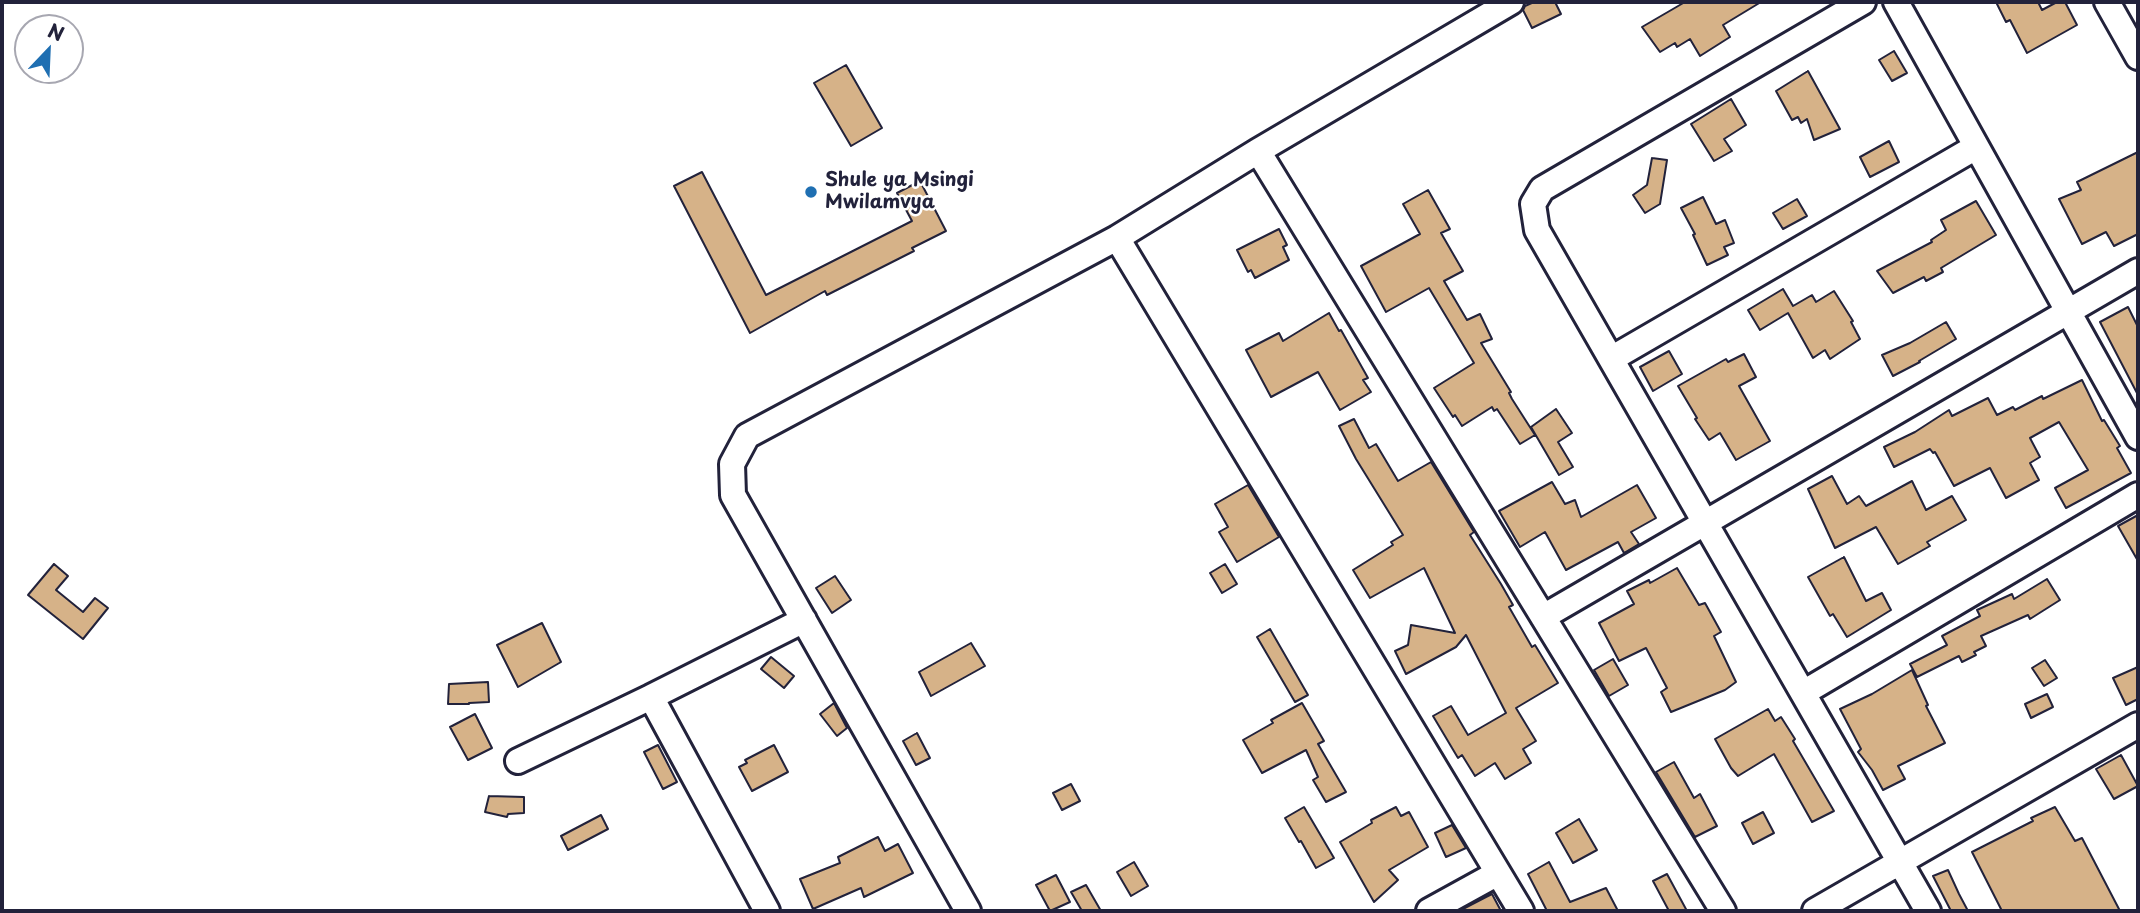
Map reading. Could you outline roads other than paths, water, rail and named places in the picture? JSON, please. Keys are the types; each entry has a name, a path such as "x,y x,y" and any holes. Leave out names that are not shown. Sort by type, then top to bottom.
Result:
{"street":[{"path":"968,911 733,495 732,464 747,436 1116,238 1511,2"},
{"path":"1863,2 1542,189 1533,204 1537,230 1928,911"},
{"path":"1896,2 2138,437"},
{"path":"2106,2 2138,57"},
{"path":"1611,359 1976,147"},
{"path":"1258,151 1723,911"},
{"path":"1116,238 1521,911"},
{"path":"1543,617 2138,271"},
{"path":"1803,693 2138,495"},
{"path":"518,761 804,620"},
{"path":"651,696 767,911"},
{"path":"1815,911 2138,725"},
{"path":"1429,911 1498,873"}],"place":[{"name":"Shule ya Msingi Mwilamvya","path":"811,192"}]}
